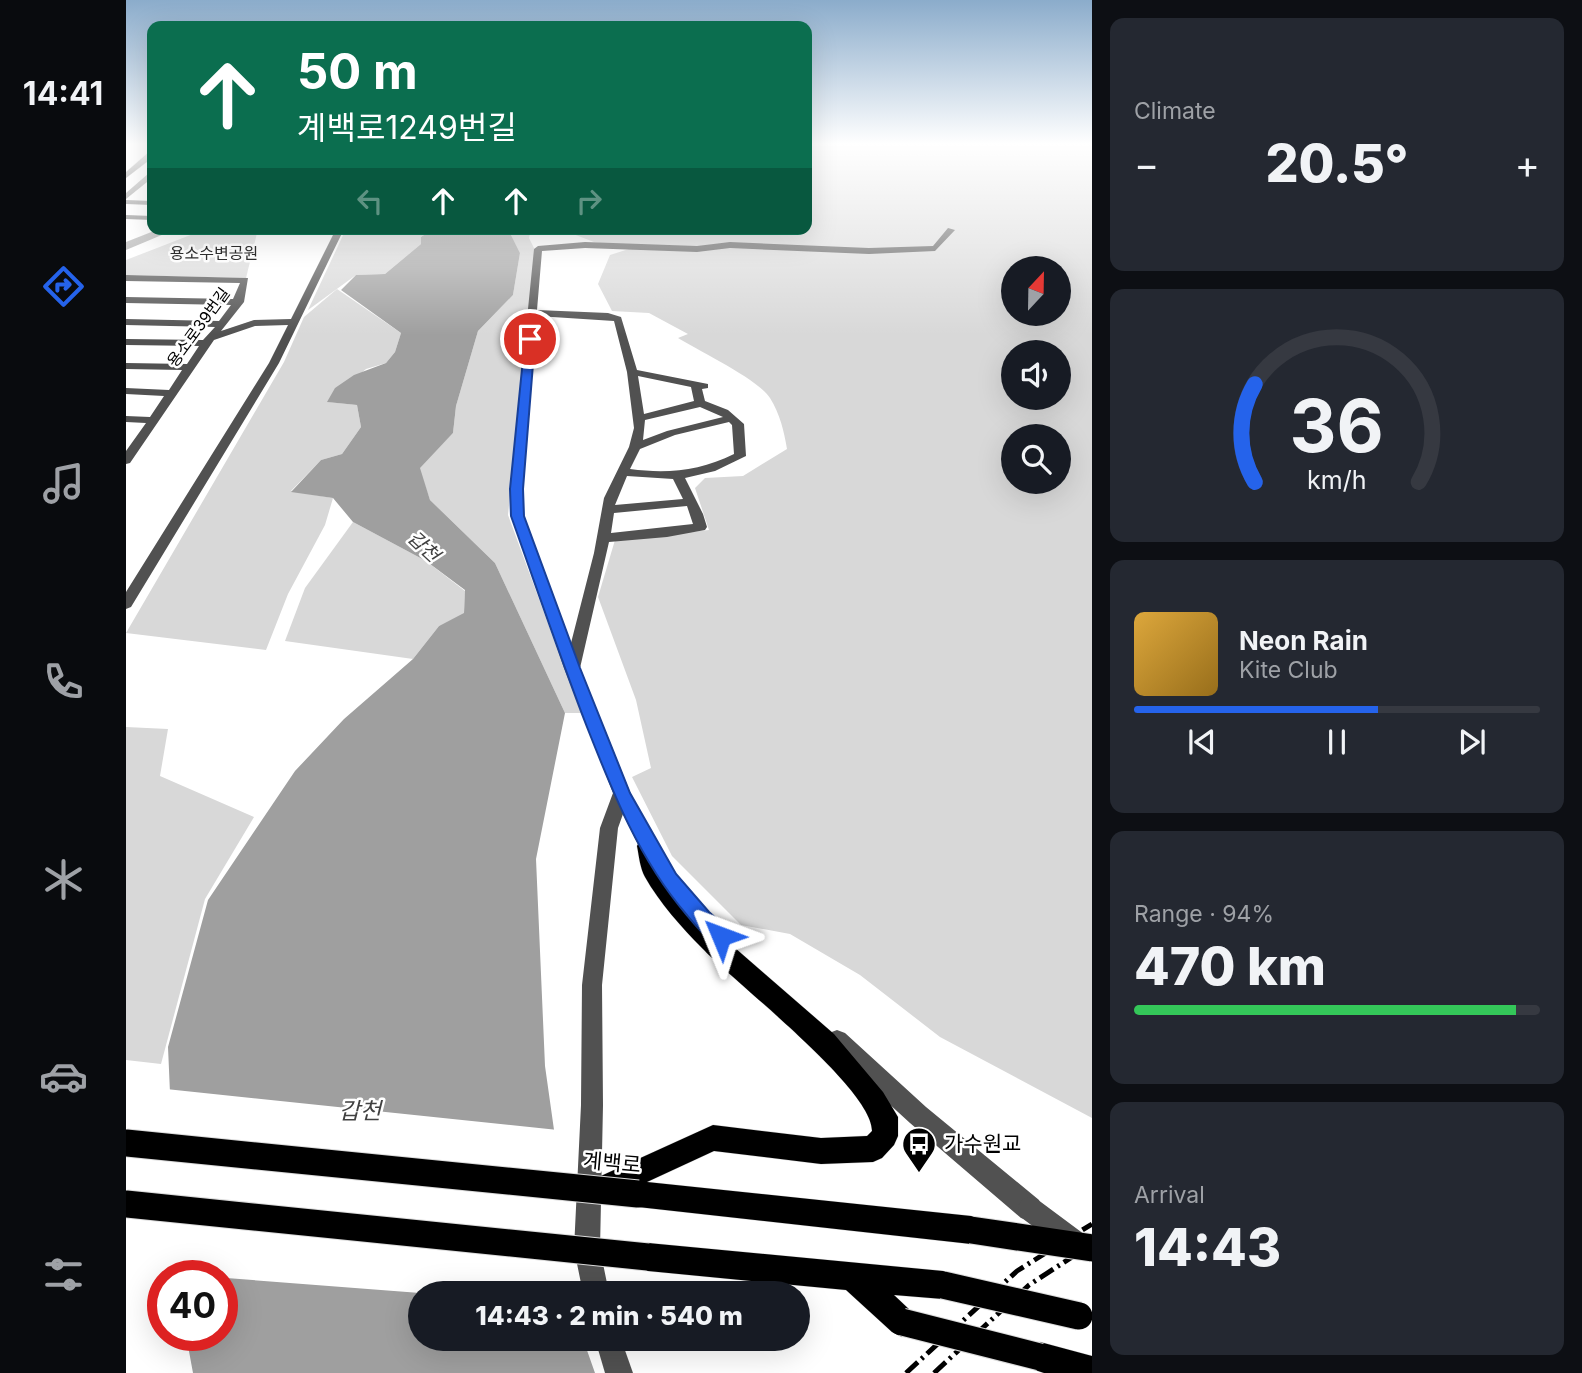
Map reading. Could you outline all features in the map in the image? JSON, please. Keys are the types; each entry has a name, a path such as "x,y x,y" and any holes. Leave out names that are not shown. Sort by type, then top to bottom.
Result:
{"main road":[{"path":"636,1183 713,1138 821,1151 850,1151 873,1149 885,1136 885,1117 855,1078 825,1043 711,942 653,872 647,846"},
{"name":"계백로","path":"126,1143 597,1191 636,1183 1085,1246"},
{"path":"126,1204 943,1285 1085,1318"},
{"path":"852,1276 902,1322 1092,1371"}],"street":[{"path":"126,217 147,218"},
{"path":"951,230 935,248 907,250 730,245 697,249 585,245 538,249 516,489 518,516 572,668 622,793 647,846 669,880 702,918 918,1115 1030,1209 1085,1246"},
{"path":"126,604 274,363 337,235"},
{"name":"용소로39번길","path":"126,278 245,280 239,302 188,367 126,460"},
{"path":"128,302 154,279"},
{"path":"128,302 239,302"},
{"path":"533,313 608,316 618,319 632,372 639,418 640,428 635,447 614,485 607,510 605,538 572,668"},
{"path":"126,322 222,324"},
{"path":"126,342 208,341 254,323 294,322"},
{"path":"126,366 188,367"},
{"path":"632,372 700,385 700,402"},
{"path":"126,391 172,393"},
{"path":"622,472 678,476 725,464 740,456 738,424 700,402 682,409 639,418"},
{"path":"635,447 671,433 731,418"},
{"path":"126,419 153,420"},
{"path":"605,538 667,533 700,527 678,476"},
{"path":"607,510 690,502"},
{"path":"594,1281 587,1249 592,1105 592,985 610,828 622,793"},
{"path":"612,1351 619,1373"}],"green space":[{"path":"812,207 1092,207 1092,1118 940,1037 860,975 790,934 741,925 672,856 632,777 651,768 636,700 598,597 615,540 709,530 695,488 705,478 743,476 787,449 773,404 754,382 678,338 688,334 649,313 612,311 598,284 610,255 632,248 594,242 576,235 812,235"},
{"name":"용소수변공원","path":"191,235 257,235 246,278 126,275 126,260"},
{"path":"343,235 424,235 421,237 421,244 385,274 356,275 308,310"},
{"path":"511,235 530,235 535,250 508,515 581,713 565,713 495,563 430,500 419,468 453,433 456,406 478,331 513,295 520,253"},
{"path":"337,289 401,333 395,352 386,363 366,369 328,402 357,405 361,427 342,454 321,460 291,491 333,498 325,525 288,594 266,650 126,633 284,362 304,317"},
{"path":"353,522 426,561 465,591 464,614 439,626 413,659 285,641 305,588"},
{"path":"126,727 168,729 160,776 254,817 205,899 161,1064 126,1060"}],"water":[{"name":"갑천","path":"424,235 511,235 520,253 513,295 478,331 456,406 453,433 420,468 430,500 495,563 565,713 536,859 545,1066 575,1281 408,1281 408,1351 587,1351 595,1373 193,1373 189,1351 238,1351 238,1260 177,1260 168,1047 208,900 295,771 344,719 413,659 439,626 464,613 465,590 426,561 353,522 333,498 291,492 321,460 342,454 361,427 357,405 327,402 335,388 354,375 386,363 395,352 401,333 341,290 356,275 385,274 421,244 421,237"}],"pier":[{"path":"166,1089 558,1130 578,1281 408,1281 408,1292 238,1279 238,1260 173,1260"}],"waterway":[{"path":"126,246 154,235"}],"railway":[{"path":"906,1373 1017,1271 1092,1224"},
{"path":"934,1373 1029,1285 1092,1244"}],"place":[{"name":"가수원교","path":"919,1174"}],"route":[{"path":"530,339 516,489 518,516 572,668 622,793 647,846 669,880 721,936"}]}
